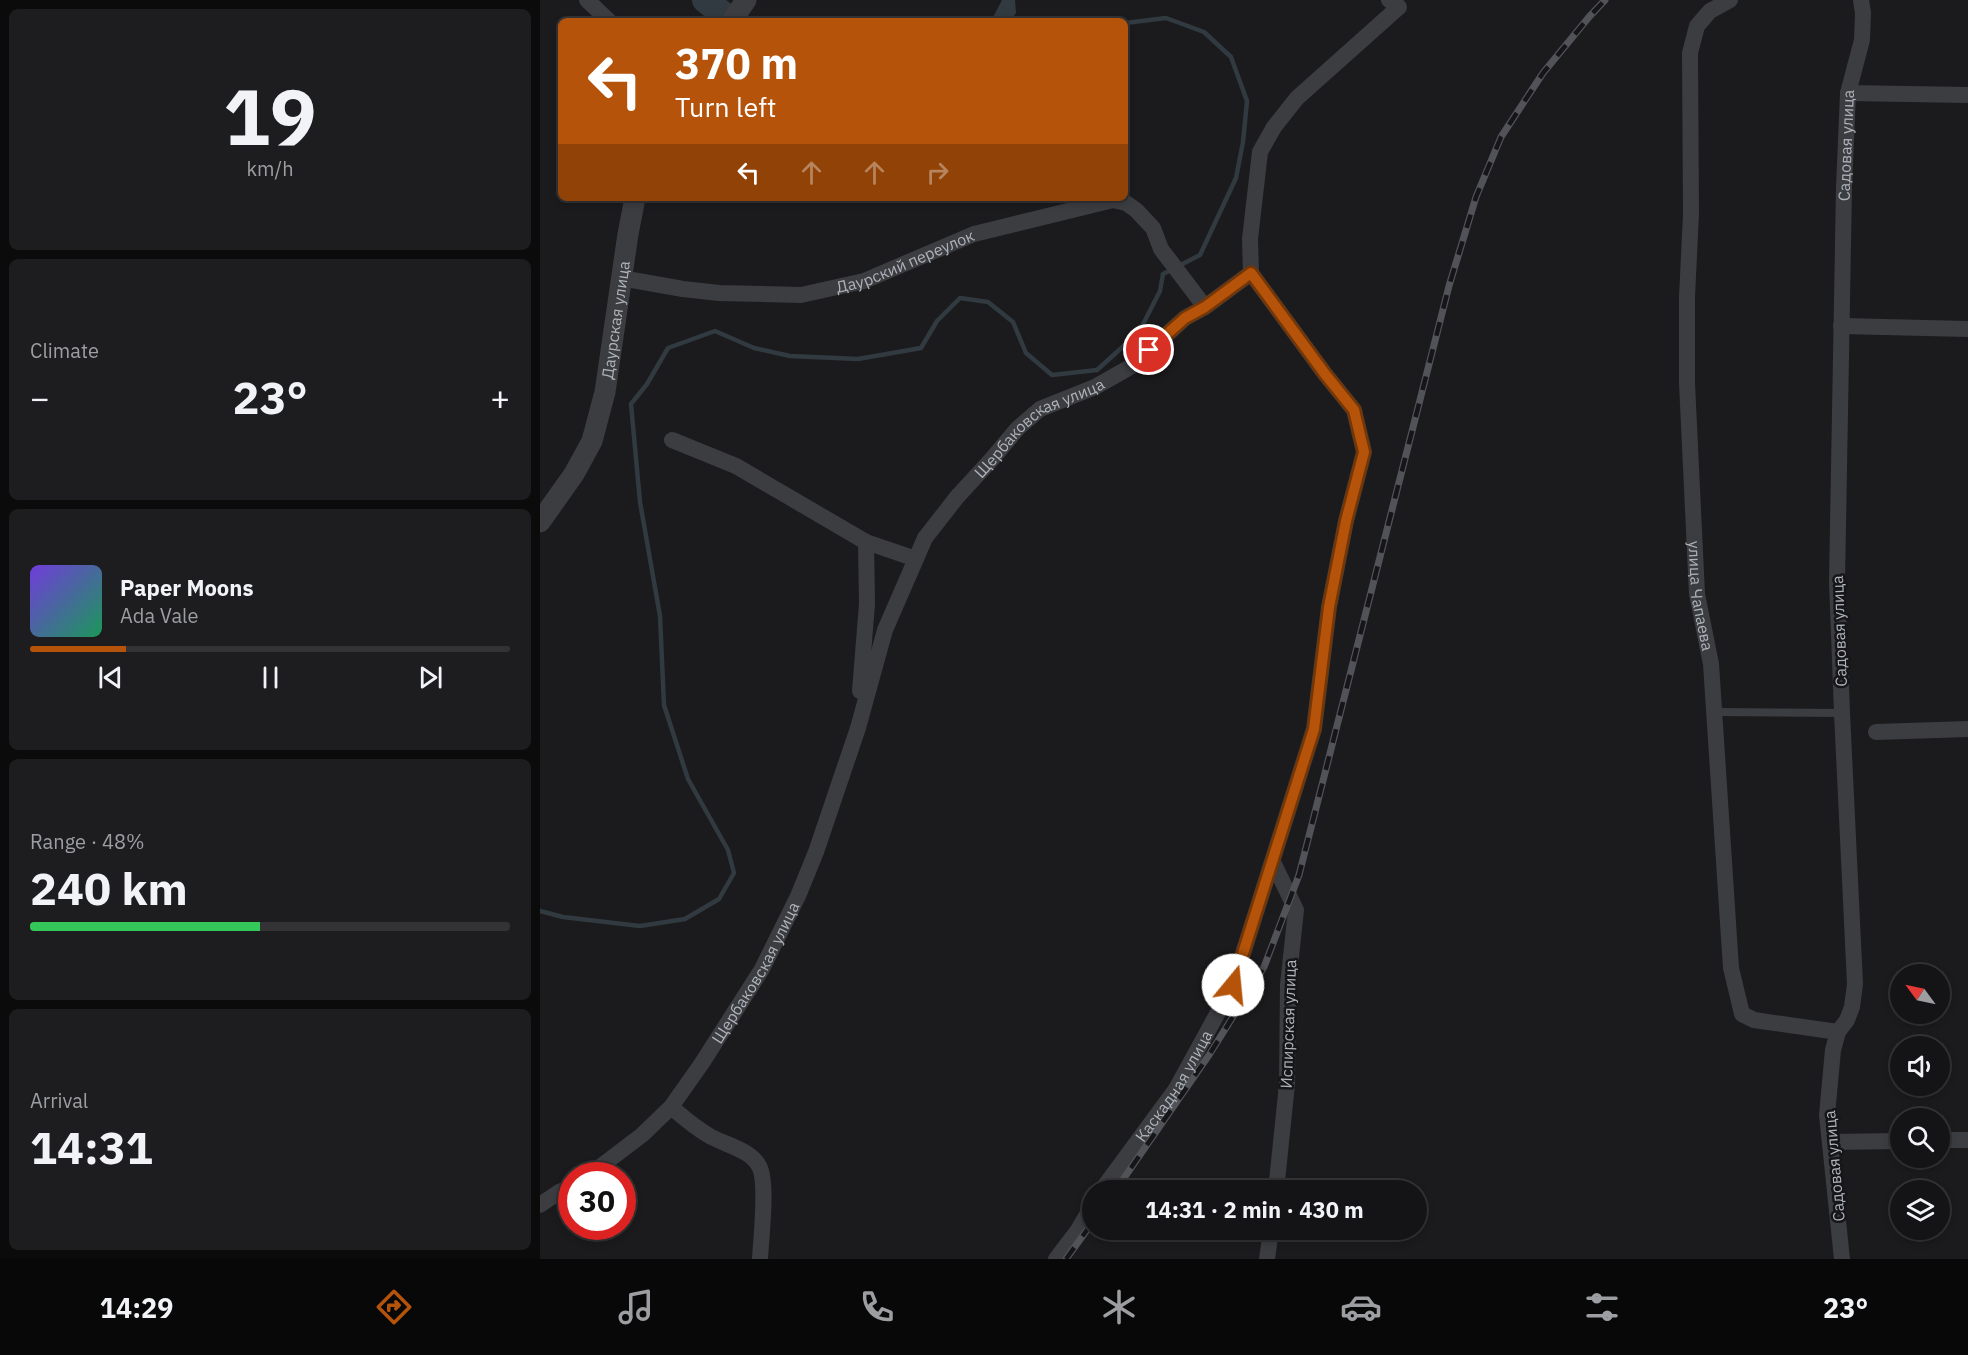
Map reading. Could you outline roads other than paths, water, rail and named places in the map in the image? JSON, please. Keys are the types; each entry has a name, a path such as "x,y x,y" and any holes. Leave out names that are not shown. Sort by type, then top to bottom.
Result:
{"street":[{"path":"587,0 606,18"},
{"path":"734,18 746,0"},
{"name":"улица Чапаева","path":"1730,0 1710,11 1697,26 1690,53 1691,214 1687,297 1687,394 1697,594 1711,664 1716,712 1731,968 1743,1014 1754,1020 1838,1032"},
{"name":"Садовая улица","path":"1842,1259 1827,1115 1833,1050 1838,1032 1849,1014 1855,984 1837,582 1844,187 1848,93 1862,40 1861,0"},
{"path":"1251,273 1250,239 1260,152 1274,127 1297,98 1399,2"},
{"path":"1848,93 1968,95"},
{"name":"Даурская улица","path":"540,522 573,474 592,441 605,392 634,201"},
{"name":"Даурский переулок","path":"621,278 719,293 801,295 864,281 974,234 1109,201"},
{"name":"Даурский переулок","path":"1117,201 1126,203 1136,210 1153,228 1161,249 1205,307"},
{"name":"Щербаковская улица","path":"606,1162 642,1134 671,1107 702,1064 762,969 781,932 816,852 858,728 885,630 925,538 957,496 1018,428 1040,410 1095,387 1132,366 1185,318 1205,307 1251,273"},
{"name":"Каскадная улица","path":"1109,1180 1176,1089 1233,985 1314,729 1329,607 1346,521 1364,452 1354,410 1251,273"},
{"path":"1841,326 1968,329"},
{"path":"672,440 736,466 866,542 916,559"},
{"name":"Щербаковская улица","path":"858,728 867,604 866,542"},
{"path":"1876,732 1968,729"},
{"name":"Испирская улица","path":"1273,862 1296,910 1288,985 1287,1084 1277,1180"},
{"path":"671,1107 692,1125 710,1136 752,1156 760,1167 764,1187 760,1259"},
{"path":"1950,1140 1968,1140"},
{"path":"1830,1142 1890,1141"},
{"path":"540,1205 558,1192"},
{"path":"1056,1259 1082,1223"},
{"path":"1267,1259 1270,1240"}],"lane":[{"path":"1716,712 1842,713"}],"waterway":[{"path":"705,0 728,18"},
{"path":"540,911 563,917 640,926 685,919 719,899 734,873 728,850 688,779 664,705 660,616 640,502 631,404 647,384 668,348 715,331 754,348 790,356 858,359 921,348 937,321 960,298 988,302 1013,322 1026,353 1052,375 1097,370 1139,332 1160,291 1163,274 1200,255 1236,178 1243,142 1247,101 1231,57 1204,32 1166,18 1128,23"}],"railway":[{"path":"1123,1180 1209,1055 1264,967 1299,875 1449,286 1476,197 1501,137 1543,73 1605,0"},
{"path":"1066,1259 1082,1237"}]}
